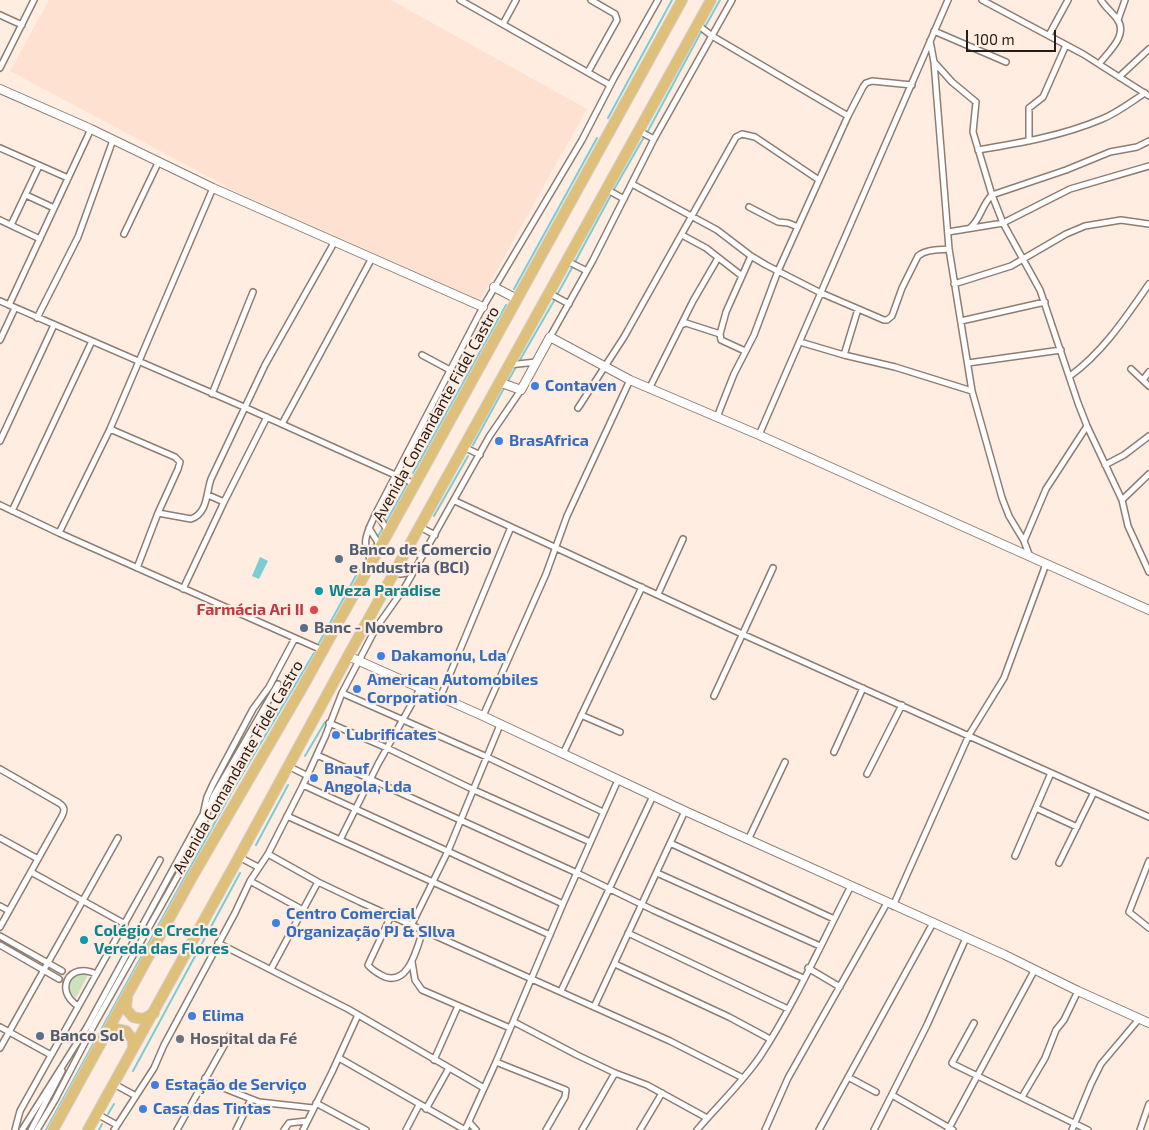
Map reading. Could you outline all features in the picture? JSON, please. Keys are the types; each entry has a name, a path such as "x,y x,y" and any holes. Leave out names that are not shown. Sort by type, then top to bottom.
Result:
{"highway":[{"name":"Avenida Comandante Fidel Castro","path":"53,1130 196,871 372,562 682,0"},
{"path":"88,1130 132,1053 508,365 711,0"},
{"path":"127,996 126,1006 128,1012 133,1017 138,1019 146,1018 154,1012"},
{"path":"104,1037 114,1029 126,1031 133,1040 132,1053"}],"street":[{"path":"0,68 34,0"},
{"path":"460,0 610,85"},
{"path":"503,24 516,0"},
{"path":"588,72 617,20 616,14 591,0"},
{"path":"372,562 364,545 376,513 483,307 582,140 610,85 658,0"},
{"path":"97,1114 116,1128 154,1068 164,1045 250,881 268,854 308,776 342,693 376,628 392,608 480,455 521,390 587,272 654,139 732,0"},
{"path":"759,435 948,0"},
{"path":"978,150 1056,135 1103,119 1147,95 1066,44 982,0"},
{"path":"1049,35 1068,0"},
{"path":"1098,64 1118,39 1120,26 1118,20 1101,0"},
{"path":"1118,20 1121,6 1125,0"},
{"path":"1107,7 1121,6"},
{"path":"0,15 22,25"},
{"path":"698,25 712,36 848,116"},
{"path":"934,31 1006,62"},
{"path":"930,41 934,62 949,249 972,391 1002,498 1030,557"},
{"path":"1029,140 1029,108 1043,96 1066,44"},
{"path":"1119,77 1149,49"},
{"path":"934,62 952,82 976,102 973,132 992,196 1003,223 1040,290 1087,426 1122,500 1128,526 1149,572"},
{"path":"717,417 745,351 754,335 778,271 863,87 869,81 912,85"},
{"path":"0,89 91,129 213,188 483,307"},
{"path":"9,305 91,129"},
{"path":"639,131 654,139"},
{"path":"578,408 624,337 733,141 739,135 755,137 820,180"},
{"path":"37,318 78,238 113,140"},
{"path":"970,229 992,196 1110,152 1137,147 1149,141"},
{"path":"0,148 68,178"},
{"path":"124,234 159,161"},
{"path":"11,225 39,166"},
{"path":"948,232 1003,223 1070,189 1149,166"},
{"path":"632,184 717,230 751,256 820,294 887,320 892,316 902,288 918,256 927,251 949,249"},
{"path":"59,533 110,429 213,188"},
{"path":"606,189 624,199"},
{"path":"26,195 54,208"},
{"path":"749,207 778,222 798,227"},
{"path":"0,220 40,239"},
{"path":"954,284 1004,269 1024,260 1066,234 1085,226 1122,220 1149,224"},
{"path":"682,235 706,248 742,276"},
{"path":"158,513 185,519 194,518 200,514 208,495 211,479 244,407 280,337 335,242"},
{"path":"745,351 721,340 720,334 726,312 751,256"},
{"path":"282,424 372,258"},
{"path":"649,389 693,301 718,258"},
{"path":"567,260 587,272"},
{"path":"1070,376 1084,366 1098,352 1149,284"},
{"path":"494,287 517,299"},
{"path":"212,394 253,292"},
{"path":"549,292 568,304"},
{"path":"0,301 267,417 415,484"},
{"path":"961,322 1045,302"},
{"path":"0,340 15,308"},
{"path":"844,355 858,309"},
{"path":"682,325 686,323 720,334"},
{"path":"0,441 54,325"},
{"path":"550,337 649,389 759,435 1149,610"},
{"path":"12,510 92,341"},
{"path":"800,342 844,355 895,366 972,391"},
{"path":"968,364 1061,350"},
{"path":"422,355 450,370"},
{"path":"508,365 536,362"},
{"path":"1131,369 1149,386"},
{"path":"1143,380 1149,372"},
{"path":"482,716 546,574 567,516 630,380"},
{"path":"499,382 521,390"},
{"path":"183,589 267,417"},
{"path":"1024,541 1046,489 1087,426"},
{"path":"110,429 178,459 178,469 158,513 137,568"},
{"path":"1106,465 1124,455 1149,436"},
{"path":"464,446 480,455"},
{"path":"1122,500 1149,474"},
{"path":"208,495 224,502"},
{"path":"455,501 742,634 1149,817"},
{"path":"0,505 322,650"},
{"path":"376,513 388,532"},
{"path":"420,526 435,535"},
{"path":"440,698 511,527"},
{"path":"369,528 380,546"},
{"path":"658,594 683,539"},
{"path":"408,548 422,556"},
{"path":"1143,558 1149,554"},
{"path":"765,1130 784,1086 840,987 890,905 969,735 1004,678 1046,564"},
{"path":"394,573 399,575 408,573 417,566"},
{"path":"714,696 773,568"},
{"path":"562,755 642,588"},
{"path":"198,840 207,796 253,709 269,686 294,638"},
{"path":"348,656 890,905 1005,955 1149,1023"},
{"path":"38,1130 94,1025 198,840 213,797 278,684"},
{"path":"834,752 863,688"},
{"path":"340,840 387,748 420,689"},
{"path":"342,693 487,757 603,812"},
{"path":"867,774 902,705"},
{"path":"581,715 620,732"},
{"path":"329,723 590,842"},
{"path":"412,924 448,851 500,725"},
{"path":"317,755 803,978"},
{"path":"748,840 785,762"},
{"path":"288,766 308,776"},
{"path":"0,769 63,806 64,811 0,927"},
{"path":"1016,856 1051,772"},
{"path":"339,1058 465,1130 514,1022 563,904 618,780"},
{"path":"303,785 563,904"},
{"path":"1059,863 1094,792"},
{"path":"561,991 653,796"},
{"path":"1036,808 1077,827"},
{"path":"594,1007 685,811"},
{"path":"31,1130 75,1046 202,816"},
{"path":"287,816 550,935"},
{"path":"0,838 38,859"},
{"path":"0,1048 118,838"},
{"path":"670,843 834,919"},
{"path":"268,854 318,882 676,1044 743,1078"},
{"path":"239,858 258,867"},
{"path":"15,1130 17,1116 160,860"},
{"path":"1149,860 1129,912 1149,928"},
{"path":"31,872 125,924"},
{"path":"657,873 820,946"},
{"path":"250,881 303,910"},
{"path":"271,969 318,882"},
{"path":"697,1130 743,1078 770,1039 788,1009 850,886"},
{"path":"0,906 9,911"},
{"path":"392,916 368,965 384,976 392,979 404,972 412,962 423,930"},
{"path":"819,1130 933,923"},
{"path":"628,932 788,1009"},
{"path":"0,936 62,971"},
{"path":"874,1130 966,938"},
{"path":"218,943 358,1014 484,1088"},
{"path":"0,945 63,981 69,998 78,1006"},
{"path":"412,962 415,980 422,990 510,1028"},
{"path":"615,964 770,1039"},
{"path":"808,968 840,987"},
{"path":"63,981 70,975 82,970 96,974"},
{"path":"892,1095 950,1129 976,1076 1034,970"},
{"path":"1022,1098 1045,1058 1056,1030 1064,1020 1078,991"},
{"path":"434,1060 458,1006"},
{"path":"303,1130 339,1058 358,1014"},
{"path":"1072,1130 1101,1064 1139,1018"},
{"path":"514,1022 615,1073 662,1093 707,1118"},
{"path":"974,1024 952,1064 1088,1130"},
{"path":"0,1027 51,1055"},
{"path":"177,1130 230,1035"},
{"path":"22,1130 75,1046"},
{"path":"496,1062 566,1090 565,1097 546,1130"},
{"path":"426,1108 449,1068"},
{"path":"582,1130 615,1073"},
{"path":"848,1077 876,1092"},
{"path":"205,1078 221,1088 251,1099 315,1105 366,1130"},
{"path":"114,1084 136,1096"},
{"path":"640,1130 662,1093"},
{"path":"236,1130 251,1099"},
{"path":"1140,1130 1149,1104"},
{"path":"406,1130 419,1105"},
{"path":"284,1130 289,1123 307,1121"},
{"path":"469,1122 476,1130"},
{"path":"1142,1123 1149,1124"}],"shaded area":[{"path":"49,0 391,0 587,109 480,300 239,193 10,71"}],"green space":[{"path":"80,974 88,975 76,998 70,991 69,984 73,978"}],"water":[{"path":"260,557 268,561 259,579 252,576"}],"waterway":[{"path":"608,118 672,0"},
{"path":"706,25 720,0"},
{"path":"648,131 701,32"},
{"path":"613,191 644,137"},
{"path":"514,289 597,138"},
{"path":"575,262 611,195"},
{"path":"558,293 573,266"},
{"path":"520,360 555,299"},
{"path":"413,473 506,305"},
{"path":"508,381 516,367"},
{"path":"473,445 504,388"},
{"path":"434,516 468,456"},
{"path":"377,538 408,483"},
{"path":"363,565 375,542"},
{"path":"319,643 359,570"},
{"path":"46,1130 230,795 314,653"},
{"path":"305,756 325,722"},
{"path":"256,845 288,785"},
{"path":"133,1071 240,873"},
{"path":"108,1114 114,1104"},
{"path":"99,1130 102,1124"}],"tunnel":[{"path":"59,979 64,981"}],"place":[{"name":"Contaven","path":"535,386"},
{"name":"BrasAfrica","path":"499,441"},
{"name":"Banco de Comercio e Industria (BCI)","path":"339,559"},
{"name":"Weza Paradise","path":"319,591"},
{"name":"Farmácia Ari II","path":"314,610"},
{"name":"Banc - Novembro","path":"304,628"},
{"name":"Dakamonu, Lda","path":"381,656"},
{"name":"American Automobiles Corporation","path":"357,689"},
{"name":"Lubrificates","path":"336,735"},
{"name":"Bnauf Angola, Lda","path":"314,778"},
{"name":"Centro Comercial Organização PJ & SIlva","path":"276,923"},
{"name":"Colégio e Creche Vereda das Flores","path":"84,940"},
{"name":"Elima","path":"192,1016"},
{"name":"Banco Sol","path":"40,1036"},
{"name":"Hospital da Fé","path":"180,1039"},
{"name":"Estação de Serviço","path":"155,1085"},
{"name":"Casa das Tintas","path":"143,1109"}]}
